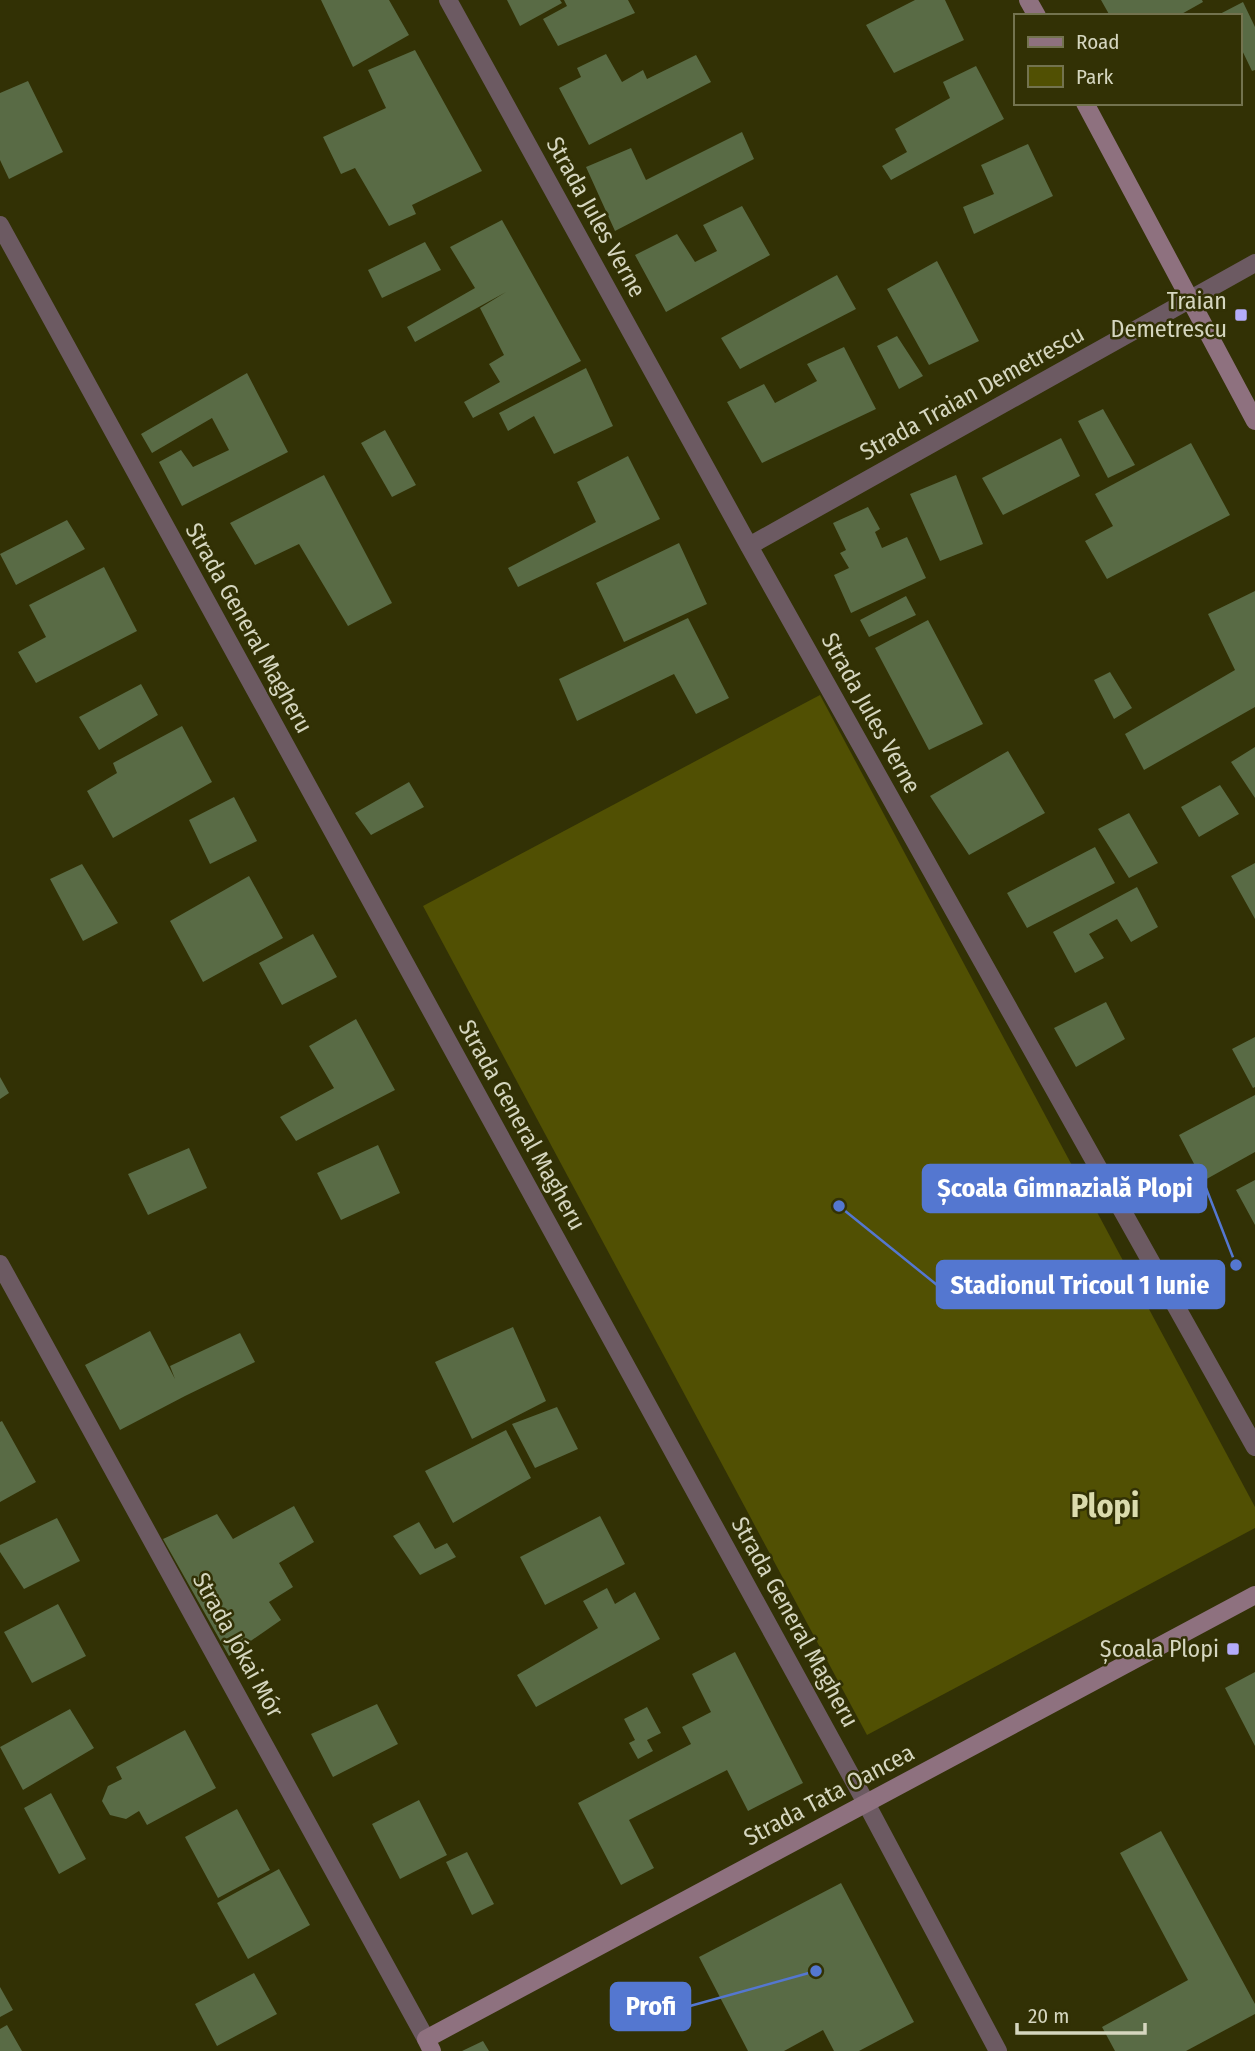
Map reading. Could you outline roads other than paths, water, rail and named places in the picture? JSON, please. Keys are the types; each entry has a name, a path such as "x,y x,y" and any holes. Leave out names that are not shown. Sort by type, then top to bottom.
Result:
{"street":[{"name":"Strada Jules Verne","path":"448,0 749,546 1255,1447"},
{"path":"1085,105 1255,421"},
{"name":"Strada General Magheru","path":"0,225 866,1803 998,2051"},
{"name":"Strada Traian Demetrescu","path":"749,546 1255,263"},
{"name":"Strada Jókai Mór","path":"0,1264 429,2045"},
{"name":"Strada Tata Oancea","path":"429,2045 866,1803 1255,1595"}],"place":[{"name":"Traian Demetrescu","path":"1241,315"},
{"name":"Stadionul Tricoul 1 Iunie","path":"839,1206"},
{"name":"Școala Gimnazială Plopi","path":"1236,1265"},
{"name":"Școala Plopi","path":"1233,1649"},
{"name":"Profi","path":"816,1971"}],"district":[{"name":"Plopi","path":"1105,1506"}]}
